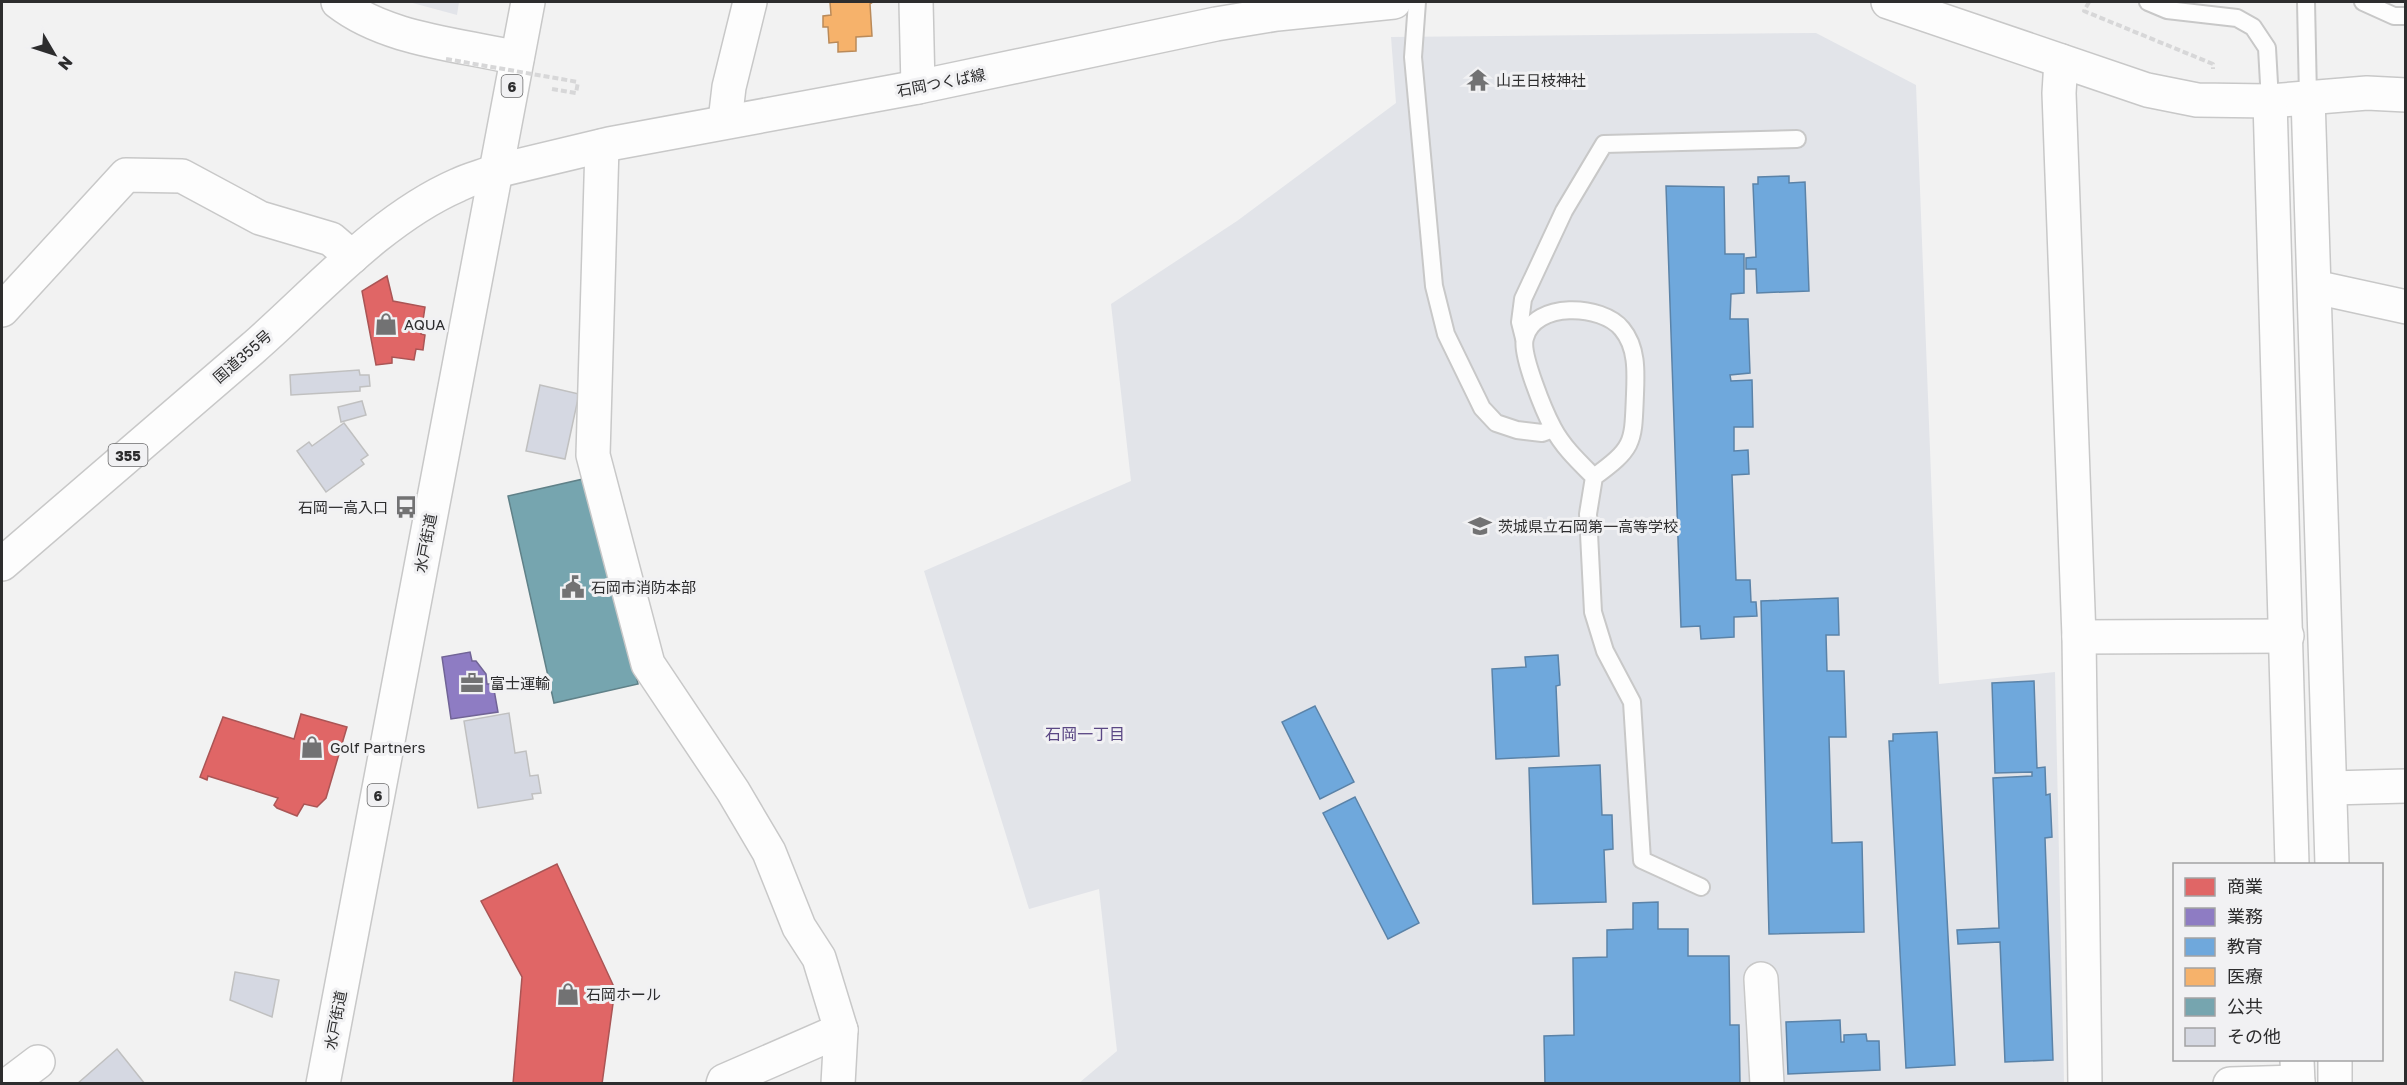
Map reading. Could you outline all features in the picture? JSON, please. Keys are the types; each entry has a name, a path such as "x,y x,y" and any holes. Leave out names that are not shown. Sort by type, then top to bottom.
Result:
{"main road":[{"path":"338,2 361,16 402,33 517,58"},
{"name":"水戸街道","path":"323,1083 528,2"},
{"path":"725,121 729,87 750,2"},
{"path":"916,2 918,87"},
{"name":"石岡つくば線","path":"496,171 602,146 725,121 918,87 1216,24 1277,8 1394,2"},
{"path":"1888,2 2147,90 2197,100 2270,101 2367,93 2406,95"},
{"path":"2061,61 2059,93 2079,637 2085,1083"},
{"path":"2308,98 2332,863"},
{"path":"2270,101 2292,863"},
{"path":"602,146 593,455 648,664 734,791 769,852 799,927 819,958 841,1030 838,1083"},
{"name":"国道355号","path":"2,564 255,346 352,257 392,225 457,185 496,171"},
{"path":"2,310 126,175 182,176 260,218 331,239 352,257"},
{"path":"2315,287 2406,307"},
{"path":"2079,637 2287,636"},
{"path":"2331,788 2406,786"},
{"path":"1761,979 1767,1083"},
{"path":"723,1083 841,1030"},
{"path":"2334,1061 2335,1083"},
{"path":"9,1083 38,1062"},
{"path":"2230,1083 2298,1075"}],"lane":[{"path":"1417,2 1413,57 1434,286 1446,334 1482,408 1496,423 1517,430 1542,433 1553,429"},
{"path":"2148,2 2167,10 2237,18 2253,27 2267,48 2270,101"},
{"path":"2306,2 2308,98"},
{"path":"2363,2 2394,16 2406,16"},
{"path":"1594,477 1574,457 1553,429 1527,361 1520,322 1524,299 1564,211 1604,144 1797,139"},
{"path":"1524,338 1535,320 1555,310 1594,312 1621,327 1631,344 1637,368 1634,438 1618,459 1594,477 1588,514 1593,612 1605,651 1632,702 1642,860 1701,887"}],"path":[{"path":"2089,2 2084,11 2213,64 2213,75"},
{"path":"446,59 578,82 576,93 552,89"}],"shaded area":[{"path":"409,2 459,2 457,15"},
{"name":"茨城県立石岡第一高等学校","path":"1816,33 1916,85 1939,684 2055,672 2064,1083 1079,1083 1117,1051 1099,889 1029,909 924,571 1131,481 1111,304 1237,221 1396,103 1391,37"}],"building: 商業":[{"path":"387,276 393,301 425,307 421,334 425,335 423,350 416,349 414,360 392,357 392,363 376,365 362,291"},
{"path":"301,714 347,727 326,798 317,807 304,804 297,816 277,808 274,805 278,798 208,776 207,780 200,777 223,717 294,739"},
{"path":"557,864 615,989 602,1084 513,1084 522,977 481,901"}],"building: 業務":[{"path":"470,652 472,661 476,661 486,674 487,684 493,684 498,712 451,719 442,657"}],"building: 教育":[{"path":"1789,176 1789,183 1805,182 1809,291 1757,293 1756,269 1746,269 1746,258 1756,257 1753,184 1758,184 1758,177"},
{"path":"1666,186 1724,187 1725,254 1744,254 1744,293 1731,294 1730,319 1748,319 1750,373 1730,375 1731,381 1752,380 1753,427 1734,427 1734,451 1748,450 1749,474 1732,475 1736,580 1750,580 1751,602 1756,602 1757,616 1734,617 1734,637 1701,639 1700,626 1681,627"},
{"path":"1838,598 1839,635 1826,635 1827,671 1844,671 1846,737 1829,737 1832,843 1862,842 1864,932 1769,934 1761,601"},
{"path":"1558,655 1560,685 1556,686 1559,756 1496,759 1492,669 1526,667 1525,657"},
{"path":"2034,681 2037,768 2045,767 2046,795 2050,794 2052,837 2045,838 2053,1060 2005,1062 2000,942 1958,944 1957,930 1999,928 1993,778 2032,776 2032,772 1995,773 1992,683"},
{"path":"1315,706 1354,782 1320,799 1282,722"},
{"path":"1937,732 1955,1065 1906,1068 1889,741 1893,741 1893,734"},
{"path":"1600,765 1602,815 1612,815 1613,849 1604,850 1606,902 1533,904 1529,768"},
{"path":"1355,797 1419,923 1388,939 1323,813"},
{"path":"1658,902 1658,929 1688,929 1688,956 1729,956 1730,1025 1739,1025 1740,1084 1545,1084 1544,1036 1574,1035 1573,958 1607,957 1607,930 1633,929 1633,903"},
{"path":"1840,1020 1841,1042 1844,1042 1844,1035 1866,1034 1867,1041 1879,1041 1880,1070 1788,1074 1786,1022"}],"building: 医療":[{"path":"830,2 873,2 870,4 872,36 856,37 856,51 838,52 838,42 829,43 828,27 823,27 823,16 831,15"}],"building: 公共":[{"path":"592,477 638,684 554,703 508,496"}],"building: その他":[{"path":"359,370 360,375 369,375 370,386 360,387 360,391 291,395 290,375"},
{"path":"540,385 579,394 565,459 526,451"},
{"path":"362,401 366,415 341,422 338,407"},
{"path":"344,423 368,455 361,460 364,464 326,492 297,451 309,442 312,446"},
{"path":"509,713 515,753 526,751 530,776 538,775 541,793 532,794 533,799 478,808 464,721"},
{"path":"235,972 279,980 272,1017 230,1000"},
{"path":"117,1049 145,1084 77,1084"}],"place":[{"name":"山王日枝神社","path":"1478,80"},
{"name":"AQUA","path":"386,324"},
{"name":"石岡一高入口","path":"406,507"},
{"name":"茨城県立石岡第一高等学校","path":"1480,526"},
{"name":"石岡市消防本部","path":"573,587"},
{"name":"富士運輸","path":"472,683"},
{"name":"Golf Partners","path":"312,747"},
{"name":"石岡ホール","path":"568,994"}],"district":[{"name":"石岡一丁目","path":"1085,734"}]}
